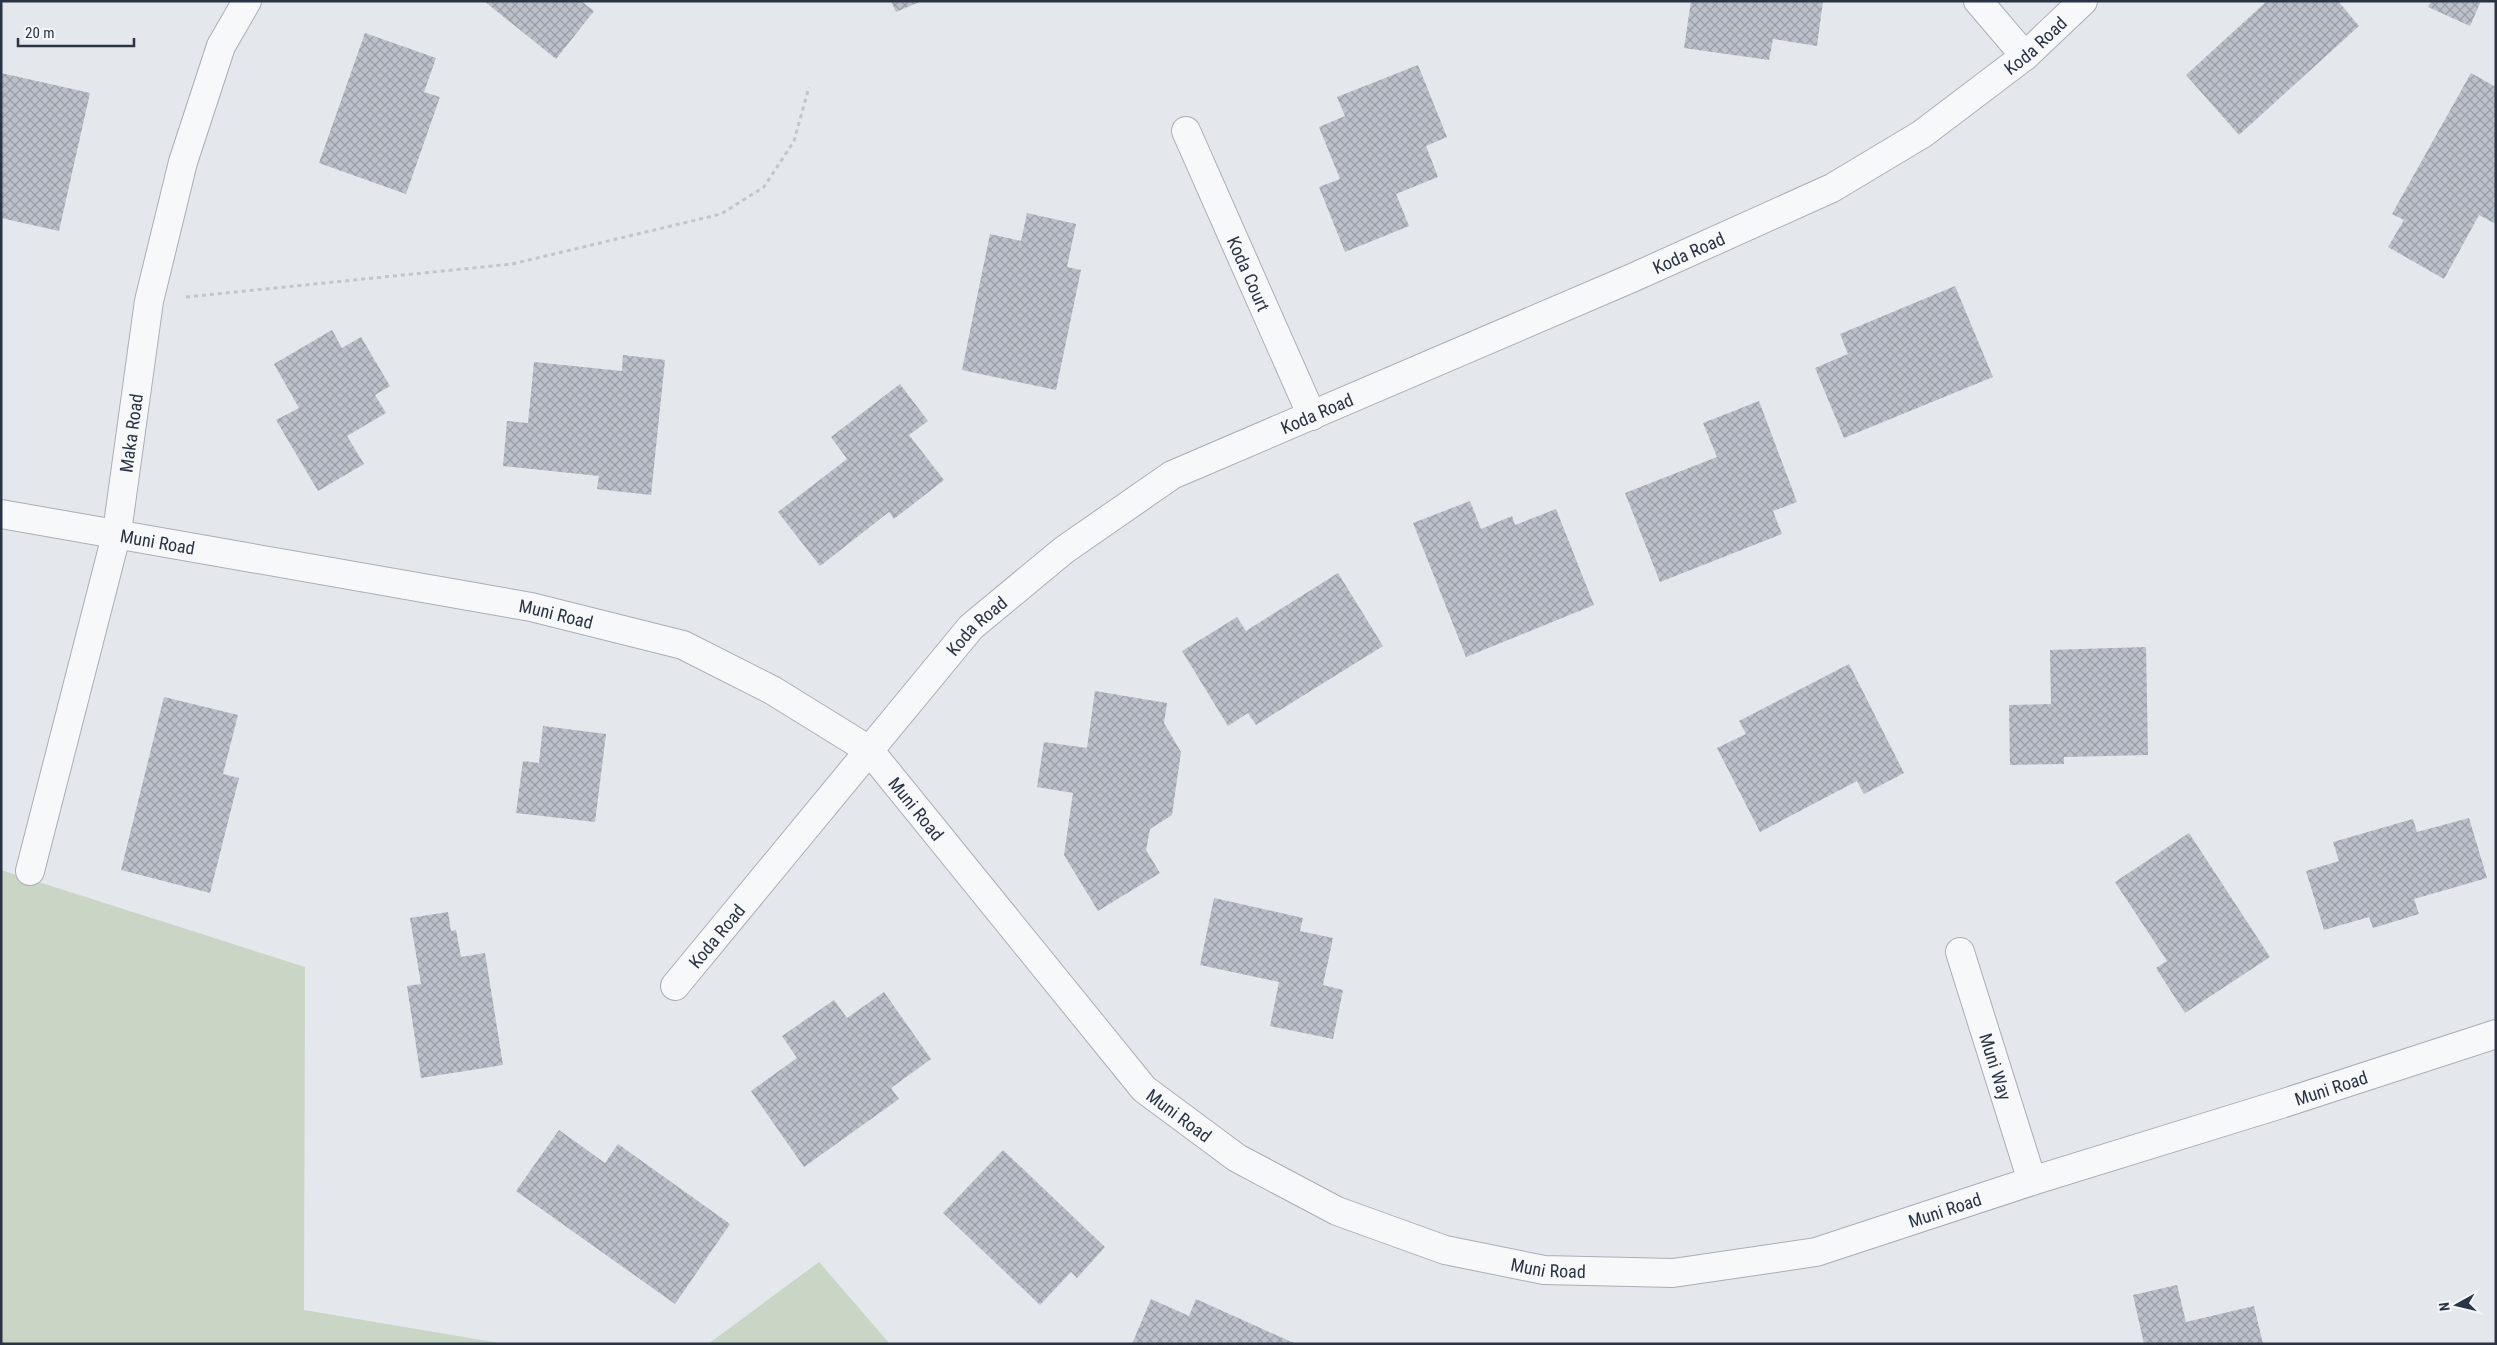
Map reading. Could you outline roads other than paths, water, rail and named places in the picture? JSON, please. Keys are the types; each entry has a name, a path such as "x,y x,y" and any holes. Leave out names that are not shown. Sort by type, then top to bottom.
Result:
{"street":[{"name":"Maka Road","path":"30,871 116,532 150,301 183,162 218,54 247,1"},
{"path":"1978,1 2024,56"},
{"name":"Koda Road","path":"675,986 971,627 1064,550 1172,475 1632,278 1832,188 1922,134 2024,56 2083,1"},
{"name":"Koda Court","path":"1186,131 1312,416"},
{"name":"Muni Road","path":"1,514 116,532 531,607 683,645 772,690 869,750 1144,1089 1237,1158 1337,1211 1445,1250 1544,1270 1673,1273 1816,1252 2032,1181 2281,1104 2496,1034"},
{"name":"Muni Way","path":"1960,952 2032,1181"}]}
